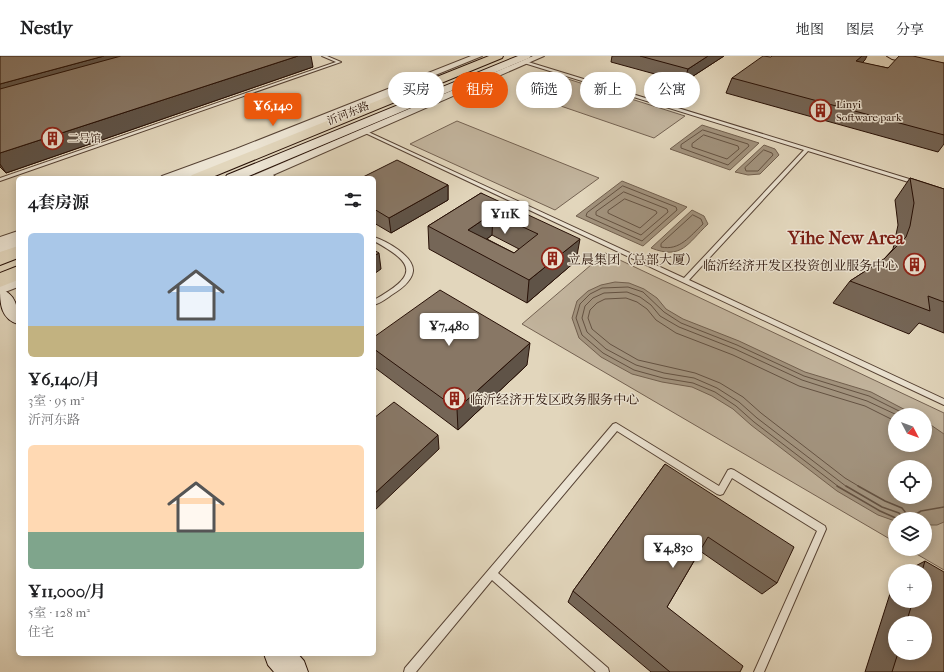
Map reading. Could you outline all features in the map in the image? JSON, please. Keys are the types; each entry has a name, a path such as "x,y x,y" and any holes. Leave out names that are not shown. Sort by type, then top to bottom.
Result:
{"highway":[{"path":"201,176 498,56"},
{"path":"225,176 522,58"},
{"path":"0,250 16,244"},
{"path":"0,259 16,252"},
{"path":"0,269 16,263"},
{"path":"0,281 16,273"}],"main road":[{"name":"沂河东路","path":"188,176 490,56"},
{"path":"892,56 944,67"},
{"name":"沂河东路","path":"237,176 522,58"},
{"path":"262,142 289,136"},
{"path":"0,274 16,268"},
{"path":"0,295 16,315"},
{"path":"281,656 293,672"}],"street":[{"path":"171,176 262,142 478,56"},
{"path":"271,176 363,131 522,58 540,56"},
{"path":"0,242 16,236"},
{"path":"0,289 16,282"}],"lane":[{"path":"0,180 339,62 324,56"},
{"path":"522,58 921,184"},
{"path":"363,131 944,402"},
{"path":"685,281 807,148"},
{"path":"376,240 404,257 408,262 410,269 404,284 376,302"},
{"path":"409,672 616,426 720,492 731,474 822,529 759,672"},
{"path":"492,574 604,672"}],"shaded area":[{"path":"572,80 580,83 580,108 636,108 636,101 644,103 644,108 660,108 685,116 654,138 567,108 572,108"},
{"path":"457,121 599,178 555,210 410,144"},
{"path":"605,253 944,413 944,570 920,556 932,556 932,512 888,512 888,538 522,324"}],"water":[{"path":"702,125 759,143 730,170 670,149"},
{"path":"764,145 775,149 779,155 760,174 748,175 735,172"},
{"path":"622,181 687,207 643,246 576,216"},
{"path":"692,210 704,216 708,224 689,244 677,251 670,252 651,248"},
{"path":"615,282 629,283 644,289 657,298 666,309 683,319 739,341 805,372 871,392 902,408 888,408 888,452 932,452 932,426 944,434 944,522 937,525 932,525 932,512 888,512 888,519 878,515 837,491 751,425 733,409 712,396 692,387 662,382 632,374 601,357 579,338 572,318 577,301 588,291 601,285"}],"building":[{"path":"0,56 104,56 0,84"},
{"name":"二号馆","path":"121,56 298,56 0,153 0,89"},
{"path":"640,56 708,56 688,69"},
{"path":"763,56 862,56 856,61 888,68 899,56 913,56 944,63 944,135 732,78"},
{"path":"397,160 448,185 389,218 376,210 376,176 365,176"},
{"path":"910,178 944,189 944,302 928,296 930,311 850,281 884,259 906,237 910,226 914,203"},
{"path":"481,193 580,239 529,280 428,226","holes":["493,213 538,234 514,253 468,230"]},
{"name":"临沂经济开发区政务服务中心","path":"440,290 530,343 457,409 376,350 376,336"},
{"path":"394,402 438,435 376,492 376,416"},
{"path":"665,464 794,547 777,583 708,537 667,607 743,666 740,672 670,672 573,591"},
{"path":"932,565 944,572 944,672 892,672 896,660 932,660 932,616 908,616 911,608 932,608"}],"place":[{"name":"Linyi Software park","path":"821,110"},
{"name":"二号馆","path":"53,138"},
{"name":"立晨集团（总部大厦）","path":"552,259"},
{"name":"临沂经济开发区投资创业服务中心","path":"914,265"},
{"name":"临沂经济开发区政务服务中心","path":"454,399"}],"district":[{"name":"Yihe New Area","path":"846,238"}]}
